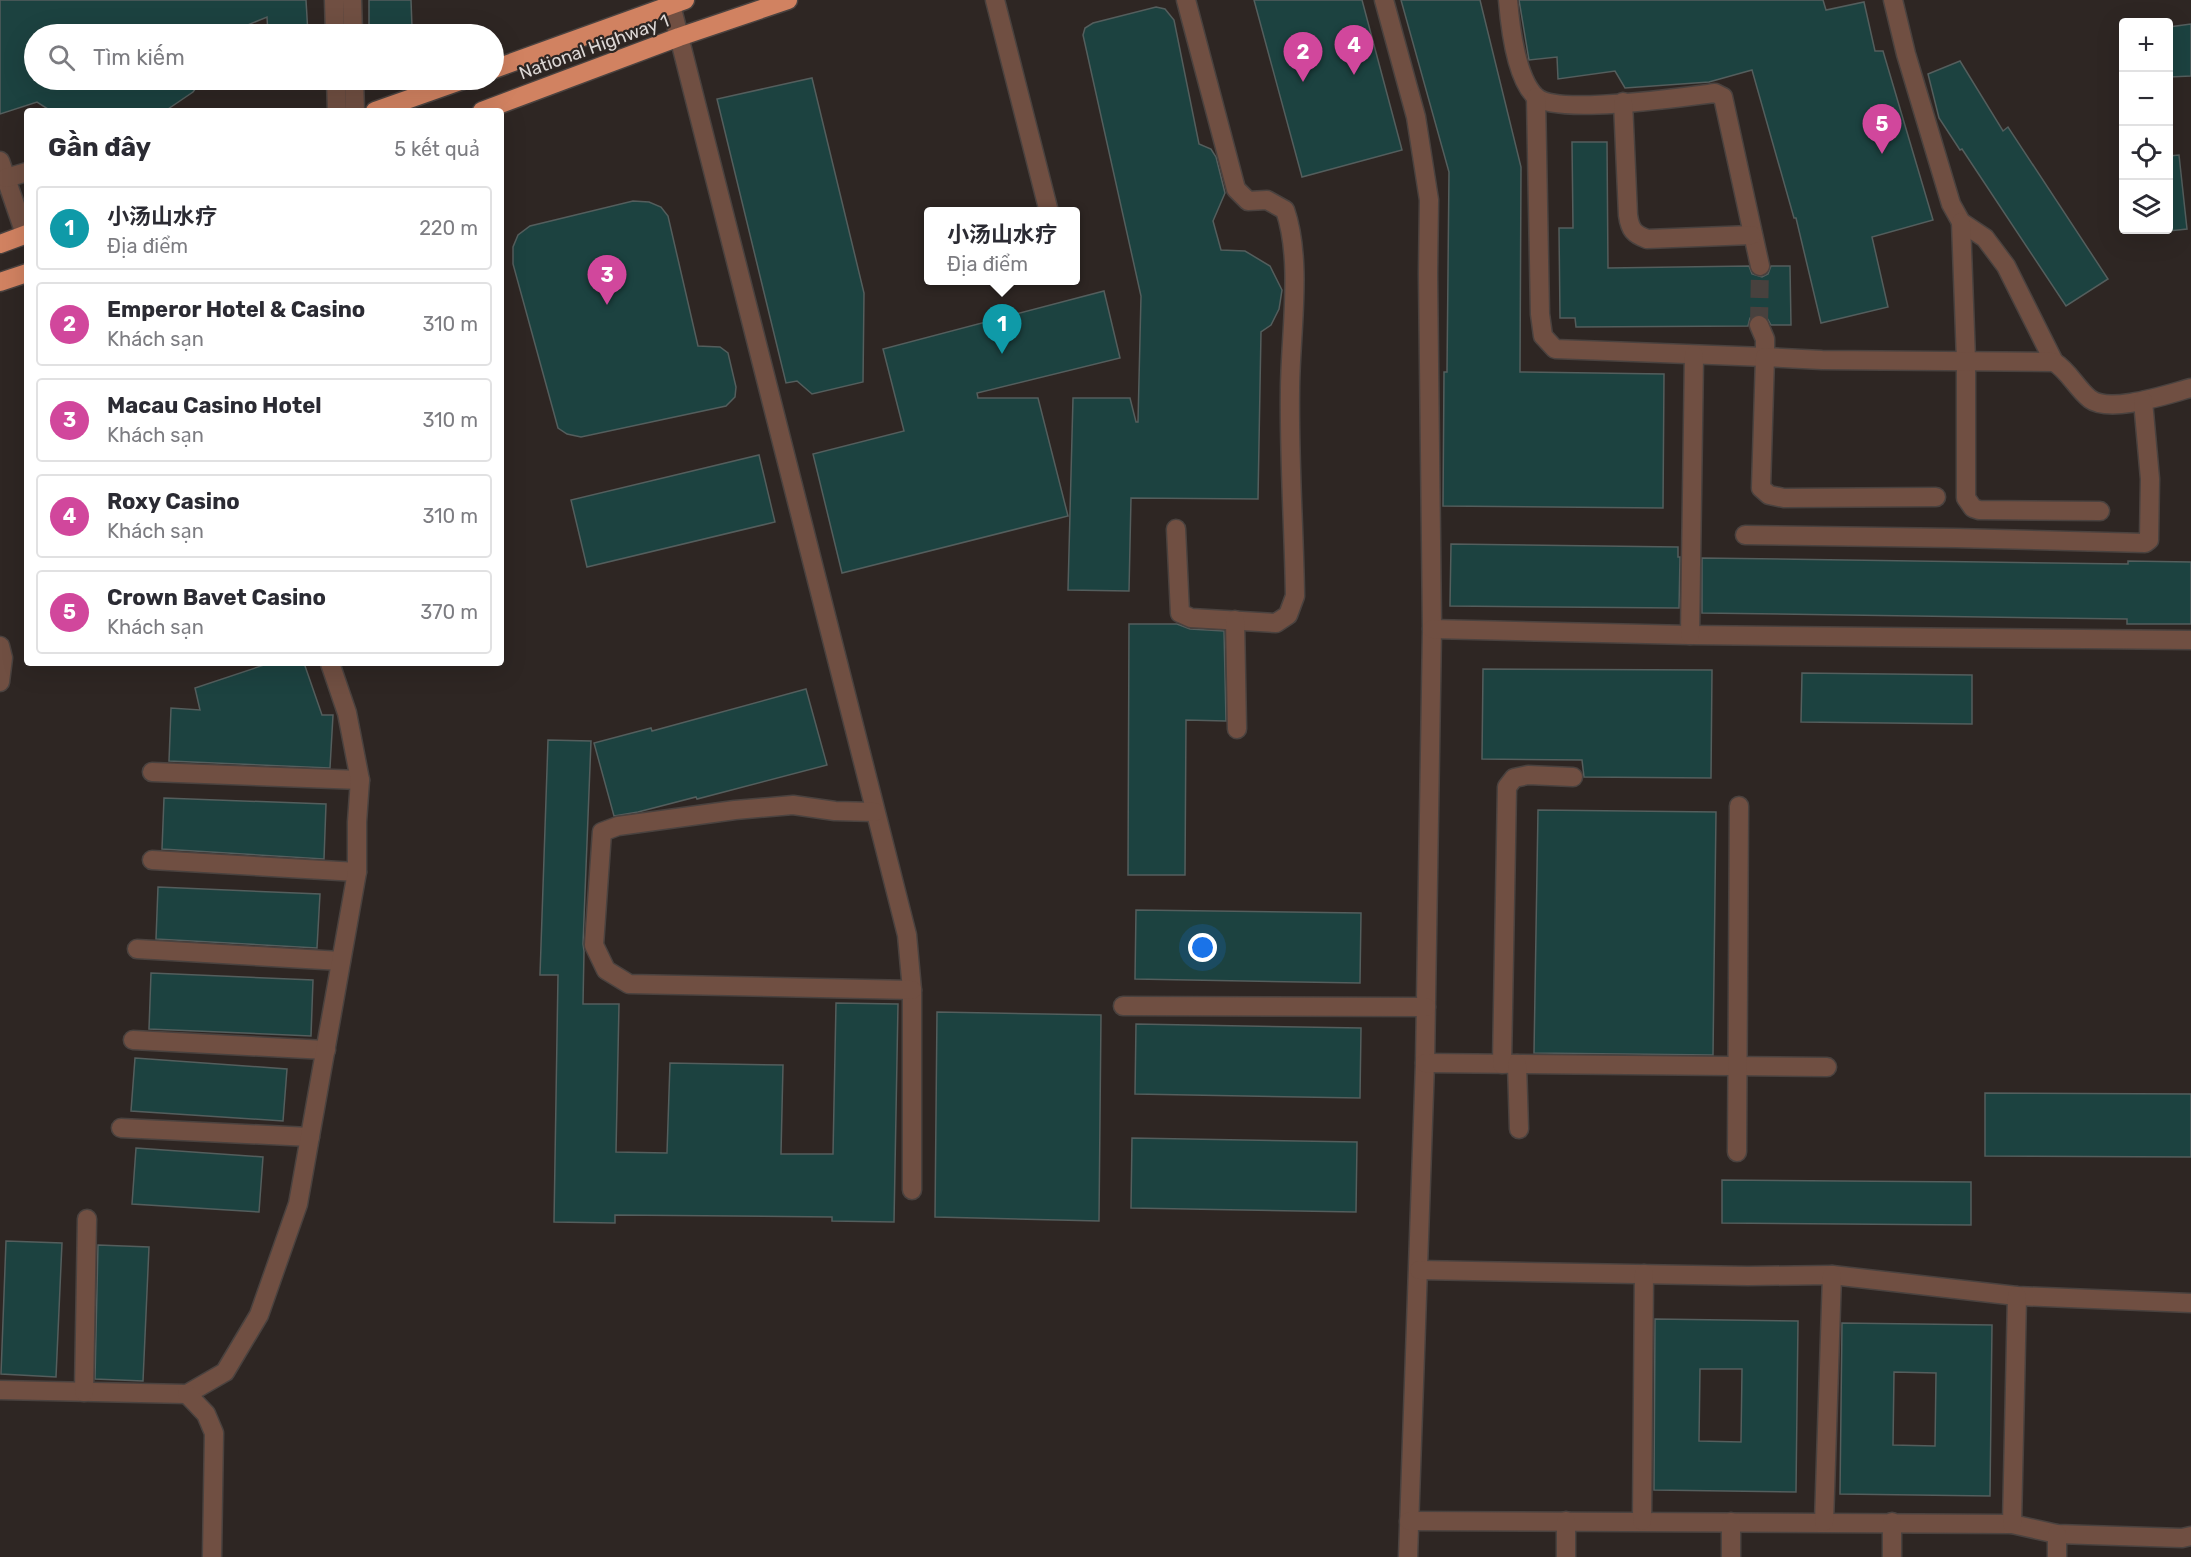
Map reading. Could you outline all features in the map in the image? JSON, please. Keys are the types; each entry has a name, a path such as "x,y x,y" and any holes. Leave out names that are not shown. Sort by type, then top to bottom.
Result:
{"highway":[{"name":"National Highway 1","path":"490,108 788,0"},
{"name":"National Highway 1","path":"504,65 678,3"},
{"path":"384,108 435,90"},
{"path":"0,244 24,235"},
{"path":"0,282 24,274"}],"street":[{"path":"334,0 335,24"},
{"path":"352,0 353,24"},
{"path":"995,0 1048,207"},
{"path":"1176,529 1180,613 1191,618 1276,623 1288,615 1295,596 1290,425 1294,300 1292,228 1286,210 1267,201 1248,201 1236,189 1186,0"},
{"path":"1384,0 1416,117 1429,200 1432,629 1425,1063 1408,1557"},
{"path":"1508,0 1512,41 1523,77 1536,97 1540,314 1543,336 1555,349 1822,360 2054,362 2064,368 2092,401 2104,405 2143,401 2191,388"},
{"path":"1893,0 1906,54 1951,204 1961,222 1966,360 1964,489 1966,498 1973,508 1979,510 2100,512"},
{"path":"678,3 679,38 907,935 912,990 912,1190"},
{"path":"336,90 337,108"},
{"path":"354,90 355,108"},
{"path":"1536,97 1552,104 1623,102 1715,93 1723,97 1760,266"},
{"path":"1623,102 1628,215 1630,227 1635,234 1647,239 1752,235"},
{"path":"24,172 3,169 24,228"},
{"path":"1961,222 1985,238 2006,266 2054,362"},
{"path":"1759,326 1765,339 1766,357 1761,489 1769,495 1784,498 1936,497"},
{"path":"1690,634 1694,355"},
{"path":"1745,535 2145,543 2150,540 2150,479 2143,401"},
{"path":"1235,620 1237,729"},
{"path":"1432,629 2191,640"},
{"path":"0,646 3,658 0,682"},
{"path":"0,1390 187,1394 225,1372 259,1315 298,1204 357,872 360,780 347,713 331,666"},
{"path":"152,772 360,780"},
{"path":"1519,1129 1509,1064 1508,787 1514,778 1528,775 1573,777"},
{"path":"875,812 835,811 793,805 735,810 618,826 602,832 594,945 606,970 629,984 912,990"},
{"path":"1737,1152 1739,806"},
{"path":"152,860 357,872"},
{"path":"137,949 341,961"},
{"path":"1123,1006 1426,1006"},
{"path":"133,1040 326,1050"},
{"path":"1425,1063 1827,1067"},
{"path":"121,1128 310,1137"},
{"path":"84,1392 87,1219"},
{"path":"1419,1270 1832,1275 2017,1296 2191,1304"},
{"path":"1642,1521 1644,1274"},
{"path":"1824,1522 1832,1275"},
{"path":"2012,1524 2017,1296"},
{"path":"187,1394 206,1414 214,1433 212,1557"},
{"path":"1409,1521 2012,1524 2057,1534 2182,1538 2191,1536"},
{"path":"1566,1521 1566,1557"},
{"path":"1731,1522 1731,1557"},
{"path":"1892,1522 1892,1557"},
{"path":"2057,1534 2057,1557"}],"building":[{"path":"0,0 306,0 307,24 267,24 267,17 250,24 24,24 24,90 194,90 169,108 46,108 37,102 0,114"},
{"path":"369,0 411,0 412,24 369,24"},
{"path":"1254,0 1362,0 1402,150 1302,177"},
{"path":"1401,0 1480,0 1521,167 1520,372 1664,374 1663,508 1443,506 1449,172"},
{"path":"1519,0 1823,0 1826,10 1864,2 1875,51 1883,51 1933,220 1872,237 1888,307 1821,323 1796,218 1794,218 1752,70 1709,82 1625,88 1615,71 1558,79 1557,57 1529,60"},
{"path":"1156,7 1165,9 1174,20 1199,144 1211,149 1216,157 1225,193 1213,221 1221,250 1245,251 1270,266 1282,290 1279,309 1271,325 1261,332 1258,499 1131,498 1129,591 1068,590 1073,398 1130,398 1136,422 1138,422 1141,296 1083,35 1085,28 1093,23"},
{"path":"2191,24 2191,76 2173,77 2173,26"},
{"path":"1960,61 2003,131 2008,127 2108,279 2066,306 1939,118 1928,74"},
{"path":"812,78 864,293 863,382 812,394 797,381 786,383 717,99"},
{"path":"1572,142 1607,142 1608,268 1749,266 1752,274 1762,277 1768,274 1771,266 1790,266 1791,325 1771,325 1766,316 1760,314 1750,318 1748,326 1576,327 1575,318 1560,318 1559,228 1573,228"},
{"path":"2179,155 2187,229 2173,231 2173,180 2173,156"},
{"path":"633,201 649,202 661,207 668,216 698,346 720,347 728,353 736,387 735,397 726,406 581,437 567,434 558,428 513,264 513,247 518,235 530,226"},
{"path":"1104,291 1120,358 977,393 978,398 1038,398 1068,516 842,573 813,454 904,431 883,349"},
{"path":"759,455 775,522 587,567 571,500"},
{"path":"1451,544 1678,547 1678,557 1680,557 1679,608 1450,606"},
{"path":"1702,558 2128,564 2128,561 2191,562 2191,624 2127,624 2127,619 1702,613"},
{"path":"1129,624 1177,624 1190,629 1224,631 1226,721 1186,720 1185,875 1128,875"},
{"path":"261,666 305,666 322,715 333,715 330,768 169,761 171,708 200,710 195,688"},
{"path":"1483,669 1712,670 1711,778 1584,777 1582,760 1482,759"},
{"path":"1802,673 1972,675 1972,724 1801,722"},
{"path":"806,689 827,765 697,799 696,797 614,816 594,743 651,728 652,731"},
{"path":"548,740 591,741 583,944 583,1004 619,1004 616,1152 667,1153 670,1063 783,1065 781,1154 833,1154 836,1003 898,1004 894,1222 832,1221 832,1217 615,1215 615,1223 554,1222 558,975 540,975"},
{"path":"164,798 326,804 324,859 162,849"},
{"path":"1538,810 1716,812 1713,1055 1534,1053"},
{"path":"158,887 320,894 317,948 156,939"},
{"path":"1136,910 1361,913 1360,983 1135,979"},
{"path":"151,973 313,980 311,1036 149,1029"},
{"path":"937,1012 1101,1015 1099,1221 935,1217"},
{"path":"1136,1024 1361,1028 1360,1098 1135,1094"},
{"path":"135,1058 287,1069 283,1121 131,1111"},
{"path":"1985,1093 2191,1094 2191,1157 1985,1156"},
{"path":"1132,1138 1357,1142 1356,1212 1131,1208"},
{"path":"136,1148 263,1157 259,1212 132,1204"},
{"path":"1722,1180 1971,1182 1971,1225 1722,1223"},
{"path":"6,1241 62,1243 56,1377 1,1374"},
{"path":"98,1245 149,1247 143,1381 95,1379"},
{"path":"1655,1319 1798,1321 1796,1492 1654,1490","holes":["1700,1369 1742,1369 1741,1442 1699,1441"]},
{"path":"1842,1323 1992,1325 1990,1496 1840,1494","holes":["1894,1372 1936,1373 1935,1446 1893,1445"]}],"tunnel":[{"path":"1759,325 1760,266"}],"place":[{"name":"Roxy Casino","path":"1354,75"},
{"name":"Emperor Hotel & Casino","path":"1303,82"},
{"name":"Crown Bavet Casino","path":"1882,154"},
{"name":"Macau Casino Hotel","path":"607,305"},
{"name":"小汤山水疗","path":"1002,354"}]}
